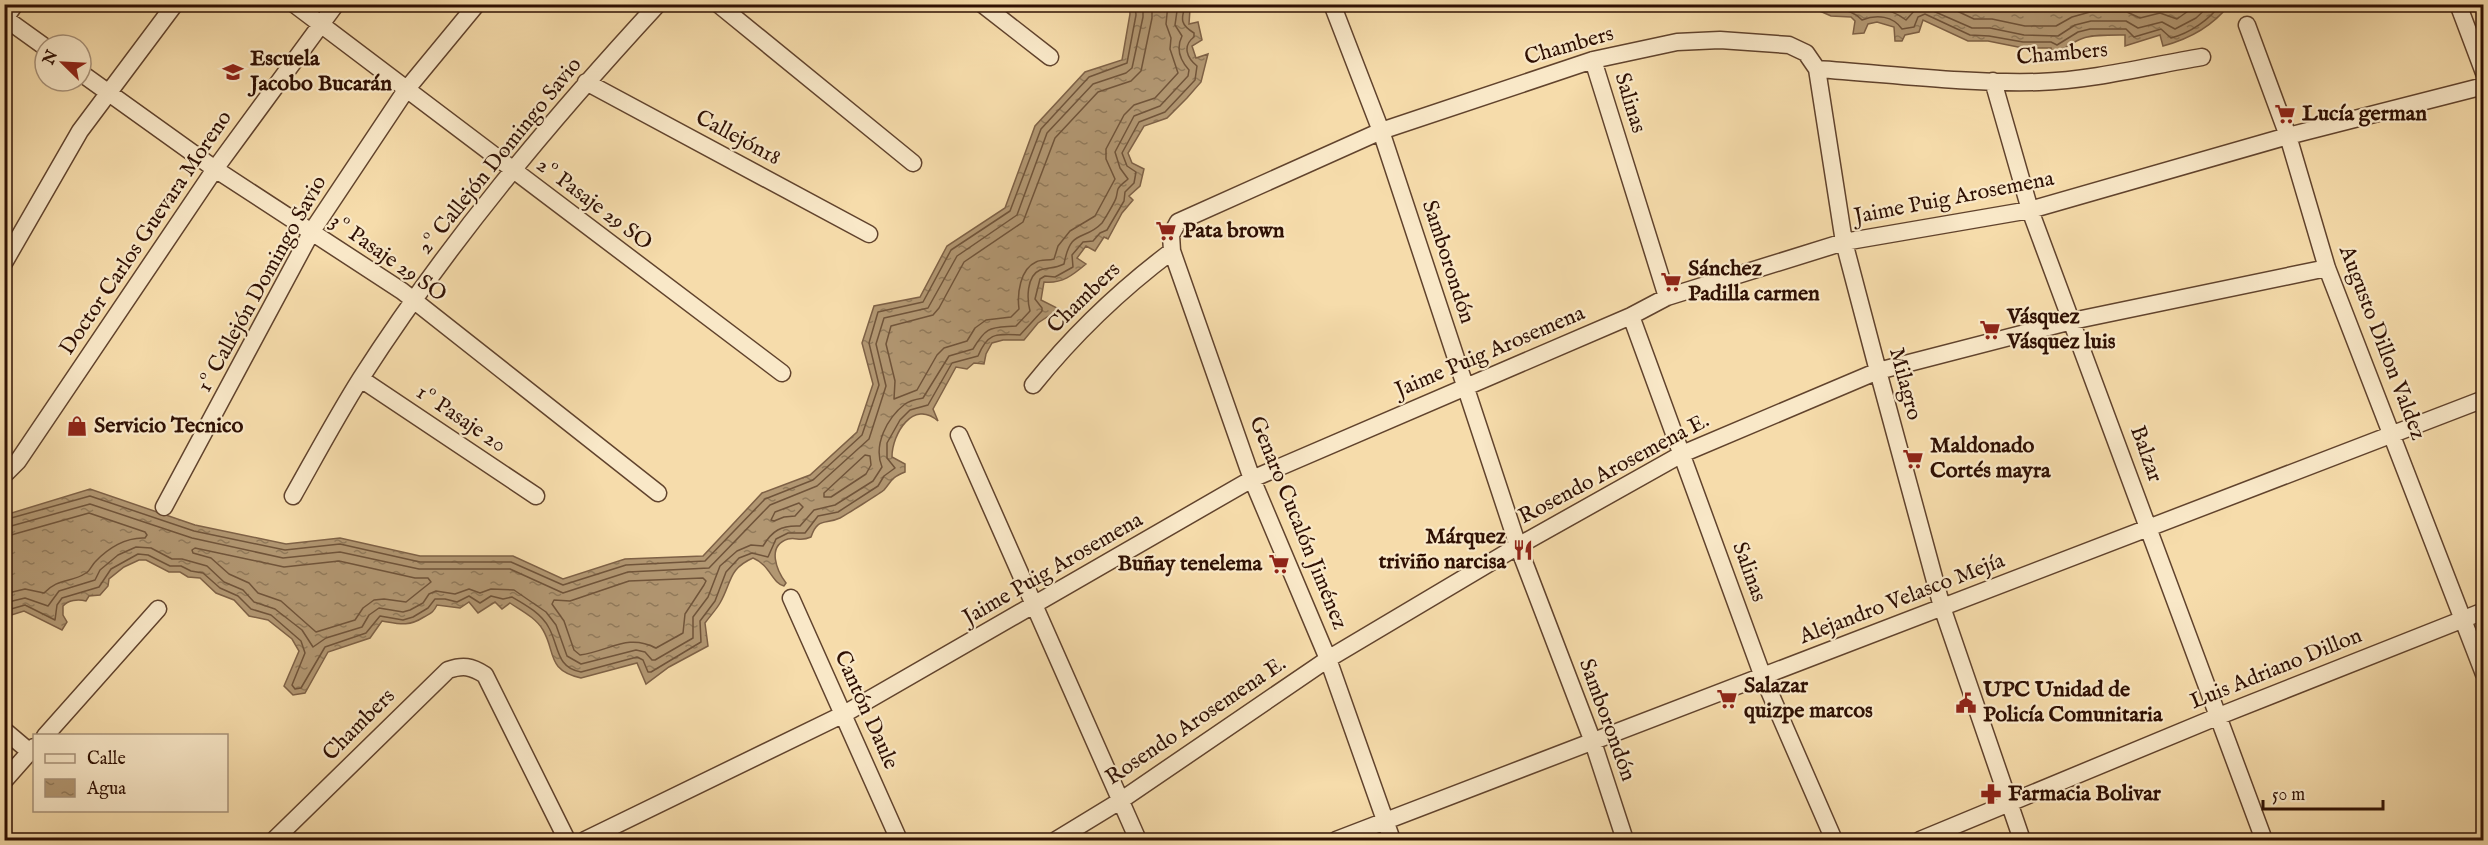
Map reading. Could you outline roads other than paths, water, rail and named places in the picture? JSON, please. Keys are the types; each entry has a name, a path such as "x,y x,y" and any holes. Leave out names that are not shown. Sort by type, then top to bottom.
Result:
{"street":[{"path":"15,4 5,20 33,39"},
{"path":"4,263 80,131 175,4"},
{"name":"2º Pasaje 29 SO","path":"294,4 782,373"},
{"name":"Doctor Carlos Guevara Moreno","path":"4,476 18,461 215,169 336,4"},
{"name":"1º Callejón Domingo Savio","path":"164,507 312,231 406,90 477,4"},
{"name":"2º Callejón Domingo Savio","path":"293,496 361,379 413,302 512,171 586,82 658,4"},
{"path":"718,4 913,163"},
{"path":"982,4 1050,57"},
{"name":"Samborondón","path":"1332,4 1381,131 1518,546 1593,742 1625,840"},
{"path":"2458,4 2484,73"},
{"name":"Augusto Dillon Valdez","path":"2247,25 2288,136 2328,268 2484,674"},
{"name":"Chambers","path":"1033,385 1084,327 1142,274 1172,251 1171,235 1178,222 1381,131 1593,60 1677,42 1720,40 1789,45 1806,53 1816,69 2040,82 2087,77 2202,57"},
{"name":"Salinas","path":"1593,60 1667,297"},
{"name":"Milagro","path":"1816,69 1844,242 1878,371 1942,607 2022,840"},
{"name":"3º Pasaje 29 SO","path":"93,81 215,169 395,286 658,493"},
{"name":"Balzar","path":"1993,81 2030,210 2264,840"},
{"name":"Callejón18","path":"586,82 869,234"},
{"name":"Jaime Puig Arosemena","path":"585,840 844,714 1252,479 1631,316 1667,297 1844,242 2030,210 2288,136 2484,86"},
{"name":"Genaro Cucalón Jiménez","path":"1172,251 1252,479 1328,659 1392,840"},
{"name":"Rosendo Arosemena E.","path":"1056,840 1120,801 1328,659 1518,546 1682,454 1878,371 2072,321 2328,268"},
{"name":"Salinas","path":"1631,316 1763,677 1834,840"},
{"name":"1º Pasaje 20","path":"361,379 536,496"},
{"name":"Alejandro Velasco Mejía","path":"1336,840 2484,399"},
{"path":"959,435 1033,607 1138,840"},
{"name":"Cantón Daule","path":"791,598 898,840"},
{"path":"46,734 158,609"},
{"name":"Luis Adriano Dillon","path":"1920,840 2218,716 2484,611"},
{"name":"Chambers","path":"274,840 448,669 462,665 475,668 485,675 567,840"},
{"path":"4,730 32,750 4,781"}],"water":[{"path":"2229,4 2215,20 2199,31 2163,46 2160,35 2125,46 2125,35 2094,36 2072,43 2053,56 2051,48 2023,48 1988,41 1968,41 1923,20 1919,32 1905,35 1902,41 1895,41 1894,27 1877,22 1868,24 1864,33 1853,34 1855,21 1851,17 1831,16 1806,5"},
{"path":"1129,5 1200,5 1190,9 1189,24 1198,22 1202,40 1192,46 1196,58 1208,54 1201,82 1167,118 1144,126 1128,153 1132,163 1144,169 1140,186 1129,196 1133,200 1122,213 1108,239 1104,237 1095,251 1086,246 1077,258 1086,264 1072,275 1056,282 1044,282 1041,300 1059,309 1038,323 1024,340 1003,340 992,343 984,364 974,363 967,369 956,367 933,409 938,421 929,415 920,414 912,417 900,430 892,457 905,464 905,472 895,477 882,492 843,516 819,524 811,537 788,539 781,542 777,547 775,559 786,583 784,586 776,581 759,561 753,558 745,562 735,572 720,603 705,623 708,646 669,667 646,684 637,663 581,678 570,675 557,665 543,630 528,615 510,603 502,609 495,602 478,613 469,602 460,608 437,605 430,614 408,623 382,621 370,638 328,652 305,693 293,695 284,686 299,651 292,639 268,620 249,616 234,600 216,593 200,578 188,577 180,572 169,572 146,560 139,560 124,567 109,579 108,586 100,595 89,596 86,601 73,600 65,604 63,615 67,622 62,630 24,611 5,617 5,515 90,489 195,525 286,544 340,538 420,556 513,556 563,579 625,559 703,556 762,493 810,475 857,432 873,384 862,343 874,306 920,297 947,246 1005,208 1035,126 1085,72 1122,60 1130,14"}],"place":[{"name":"Escuela Jacobo Bucarán","path":"233,72"},
{"name":"Lucía german","path":"2285,114"},
{"name":"Pata brown","path":"1166,231"},
{"name":"Sánchez Padilla carmen","path":"1671,282"},
{"name":"Vásquez Vásquez luis","path":"1990,330"},
{"name":"Servicio Tecnico","path":"77,426"},
{"name":"Maldonado Cortés mayra","path":"1913,459"},
{"name":"Márquez triviño narcisa","path":"1523,550"},
{"name":"Buñay tenelema","path":"1279,564"},
{"name":"Salazar quizpe marcos","path":"1727,699"},
{"name":"UPC Unidad de Policía Comunitaria","path":"1966,703"},
{"name":"Farmacia Bolivar","path":"1991,794"}]}
